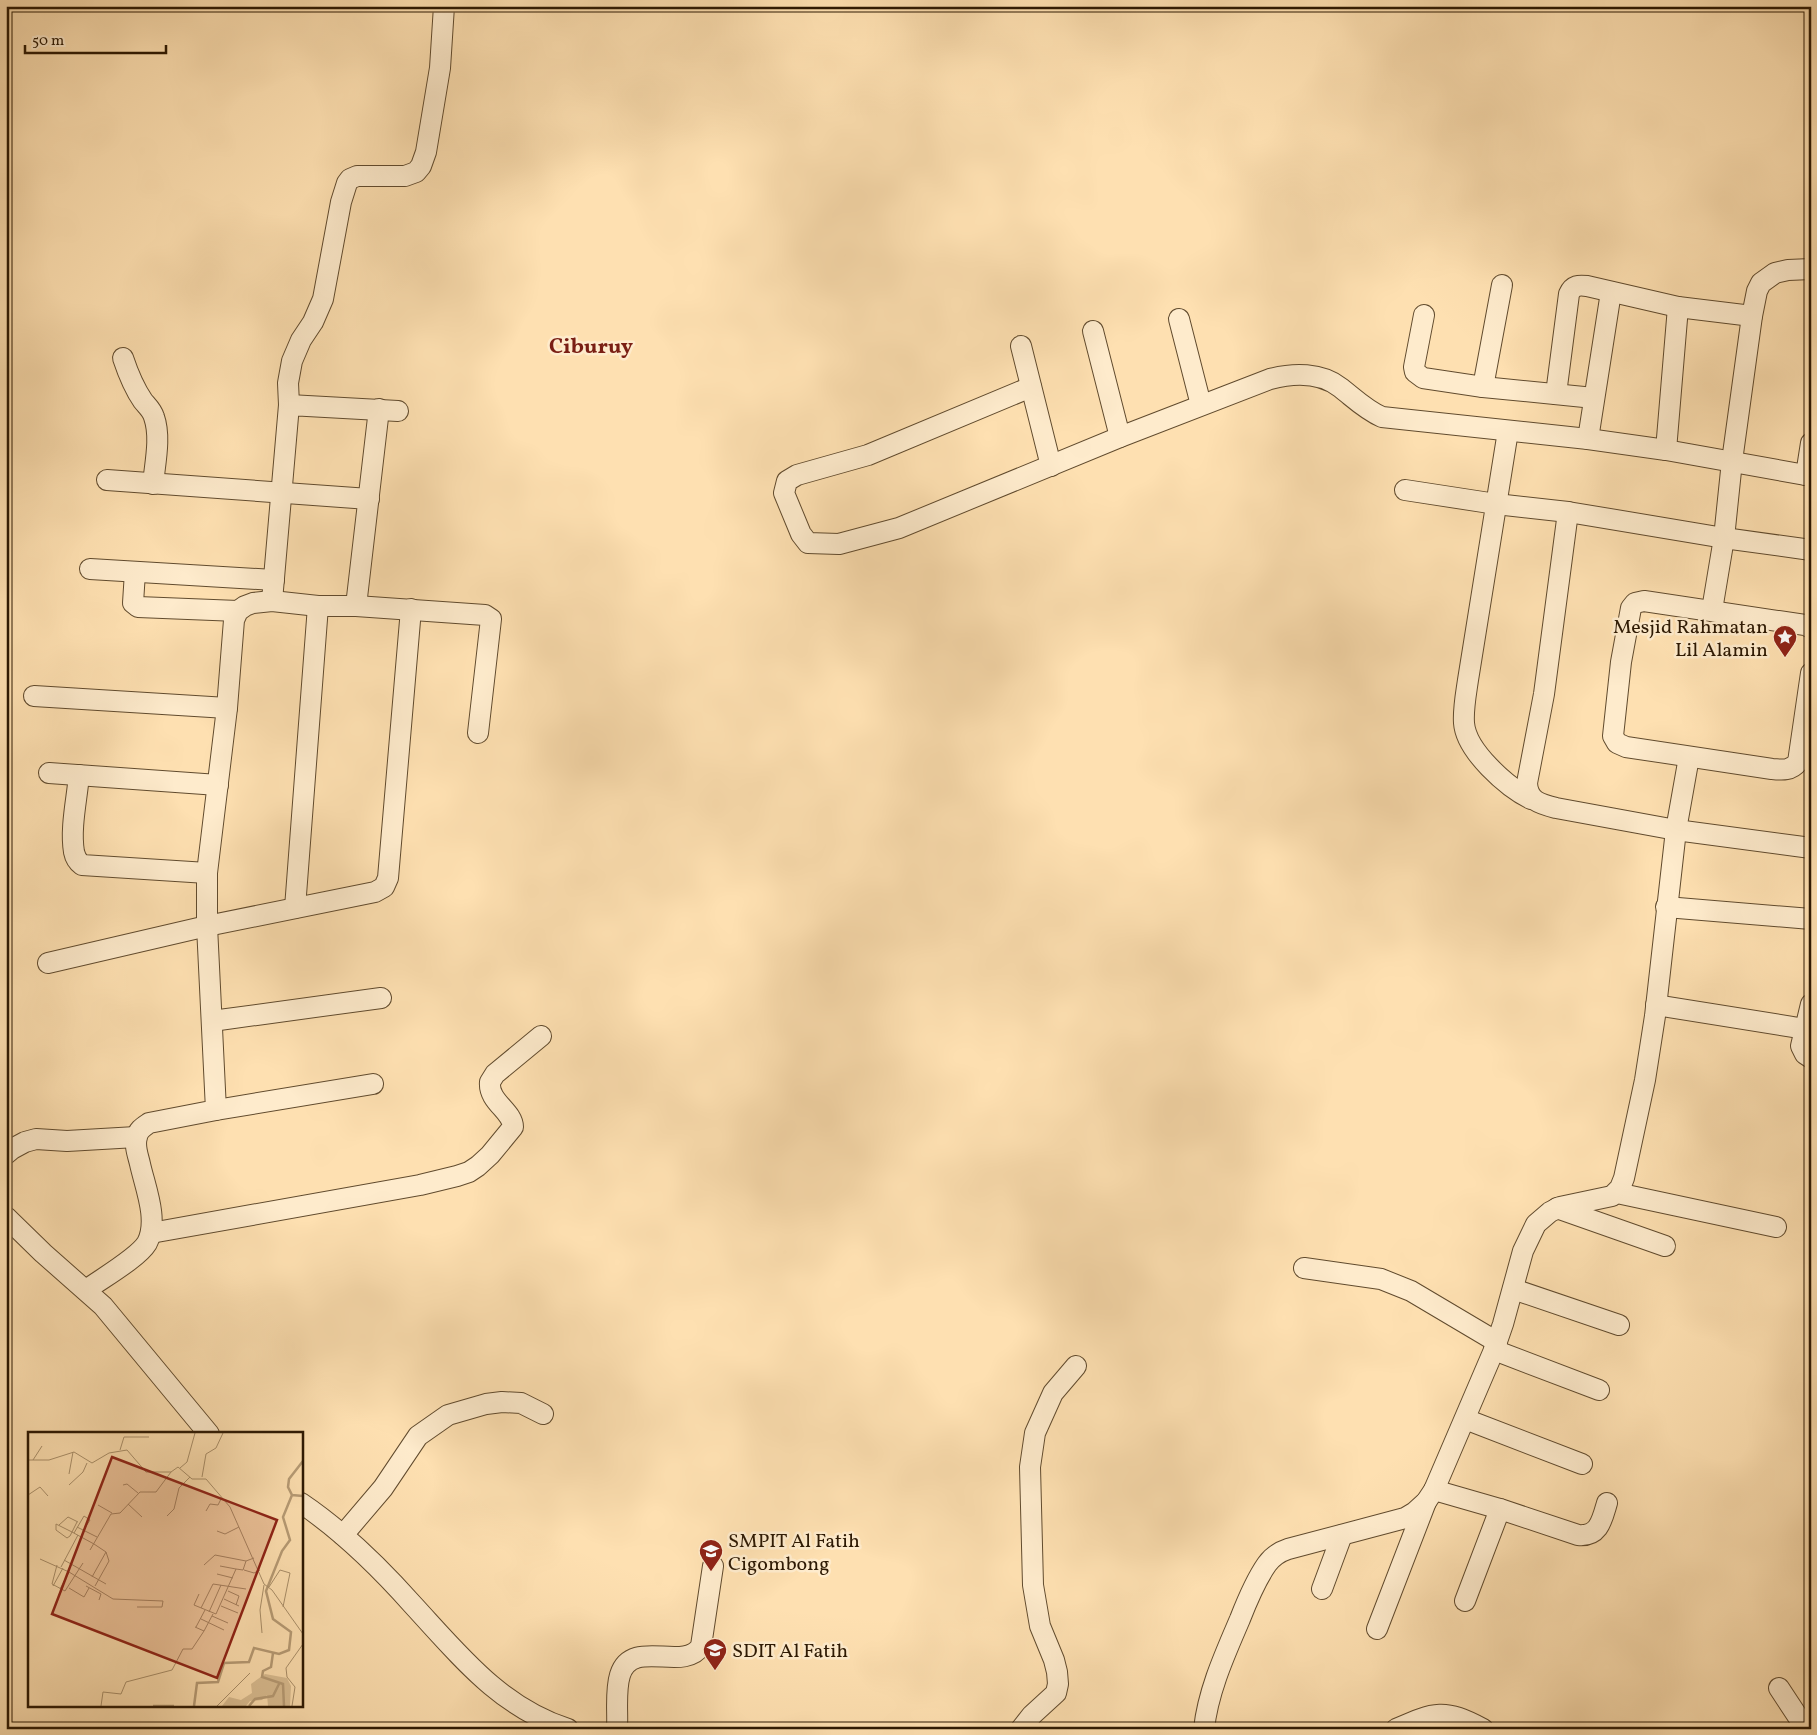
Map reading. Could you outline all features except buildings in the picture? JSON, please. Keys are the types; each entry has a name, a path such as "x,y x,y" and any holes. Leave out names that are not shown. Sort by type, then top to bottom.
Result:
{"street":[{"path":"272,601 289,405 288,383 292,361 301,340 313,322 324,299 346,183 357,176 405,176 416,172 422,166 440,68 444,6"},
{"path":"1712,610 1724,538 1732,461 1757,291 1760,283 1766,277 1775,273 1788,270 1811,269"},
{"path":"1483,387 1502,285"},
{"path":"1556,394 1569,294 1572,288 1580,285 1678,307 1752,316"},
{"path":"1588,439 1611,292"},
{"path":"1666,450 1678,307"},
{"path":"1424,315 1414,367 1415,372 1423,378 1483,387 1594,398"},
{"path":"1179,318 1201,405"},
{"path":"1093,331 1120,437"},
{"path":"1022,346 1051,466"},
{"path":"123,358 128,374 150,408 155,422 157,435 153,484"},
{"path":"1031,387 868,454 797,474 787,481 784,492 801,534 808,543 839,544 900,528 1201,405 1270,379 1288,375 1304,375 1330,381 1340,386 1370,412 1382,417 1588,439 1732,461 1808,476 1811,443"},
{"path":"289,405 388,410 369,499 356,606"},
{"path":"1508,431 1468,680 1464,722 1471,746 1511,787 1540,804 1676,830 1811,848"},
{"path":"106,480 369,499"},
{"path":"1405,490 1496,504 1568,512 1724,538 1811,550"},
{"path":"1531,799 1526,783 1544,694 1568,512"},
{"path":"90,570 274,580"},
{"path":"135,572 132,595 133,603 138,606 238,611 253,603 272,601 318,606 356,606 485,615 491,619 478,733"},
{"path":"1811,628 1804,625 1712,610 1644,601 1635,603 1632,608 1622,662 1613,730 1615,740 1626,747 1779,770 1789,769 1794,767 1798,758 1811,674"},
{"path":"295,908 318,606"},
{"path":"48,963 207,926 375,892 384,887 388,878 410,610"},
{"path":"216,1110 207,926 207,873 227,708 234,620 238,611"},
{"path":"34,696 227,708"},
{"path":"1378,1629 1430,1496 1496,1346 1529,1235 1542,1217 1557,1208 1570,1204 1605,1199 1616,1193 1624,1178 1631,1153 1645,1080 1656,1005 1676,830 1689,757"},
{"path":"48,773 218,785"},
{"path":"79,775 74,829 74,853 78,862 82,865 207,873"},
{"path":"1666,907 1811,919"},
{"path":"212,1021 381,998"},
{"path":"1811,1004 1802,1046 1802,1051 1811,1058"},
{"path":"1656,1005 1805,1029"},
{"path":"151,1233 420,1185 469,1172 490,1156 513,1127 512,1120 490,1092 490,1082 495,1074 541,1036"},
{"path":"86,1290 136,1255 146,1244 151,1233 151,1210 136,1148 136,1137 140,1129 149,1123 216,1110 373,1084"},
{"path":"6,1154 25,1142 36,1139 67,1141 136,1137"},
{"path":"1616,1193 1776,1227"},
{"path":"1557,1208 1665,1246"},
{"path":"6,1217 43,1253 86,1290 124,1330 207,1432"},
{"path":"1304,1268 1381,1280 1411,1291 1496,1346 1599,1390"},
{"path":"1512,1289 1620,1324"},
{"path":"1020,1729 1056,1693 1058,1684 1058,1672 1040,1626 1033,1585 1030,1467 1035,1433 1053,1393 1076,1366"},
{"path":"343,1535 383,1488 418,1436 448,1415 486,1404 502,1402 521,1403 543,1414"},
{"path":"1465,1419 1582,1464"},
{"path":"1430,1496 1500,1509 1583,1536 1597,1530 1607,1503"},
{"path":"1204,1729 1211,1695 1224,1660 1245,1606 1267,1564 1288,1548 1405,1518 1430,1496"},
{"path":"302,1504 343,1535 412,1603 488,1684 537,1718 568,1729"},
{"path":"1465,1601 1500,1509"},
{"path":"1322,1589 1342,1535"},
{"path":"617,1729 620,1674 629,1662 643,1656 687,1656 698,1651 701,1646 713,1566"},
{"path":"1779,1688 1806,1729"},
{"path":"1396,1729 1427,1716 1437,1714 1454,1715 1483,1729"}],"place":[{"name":"Mesjid Rahmatan Lil Alamin","path":"1785,658"},
{"name":"SMPIT Al Fatih Cigombong","path":"711,1572"},
{"name":"SDIT Al Fatih","path":"715,1671"}],"district":[{"name":"Ciburuy","path":"591,345"}]}
